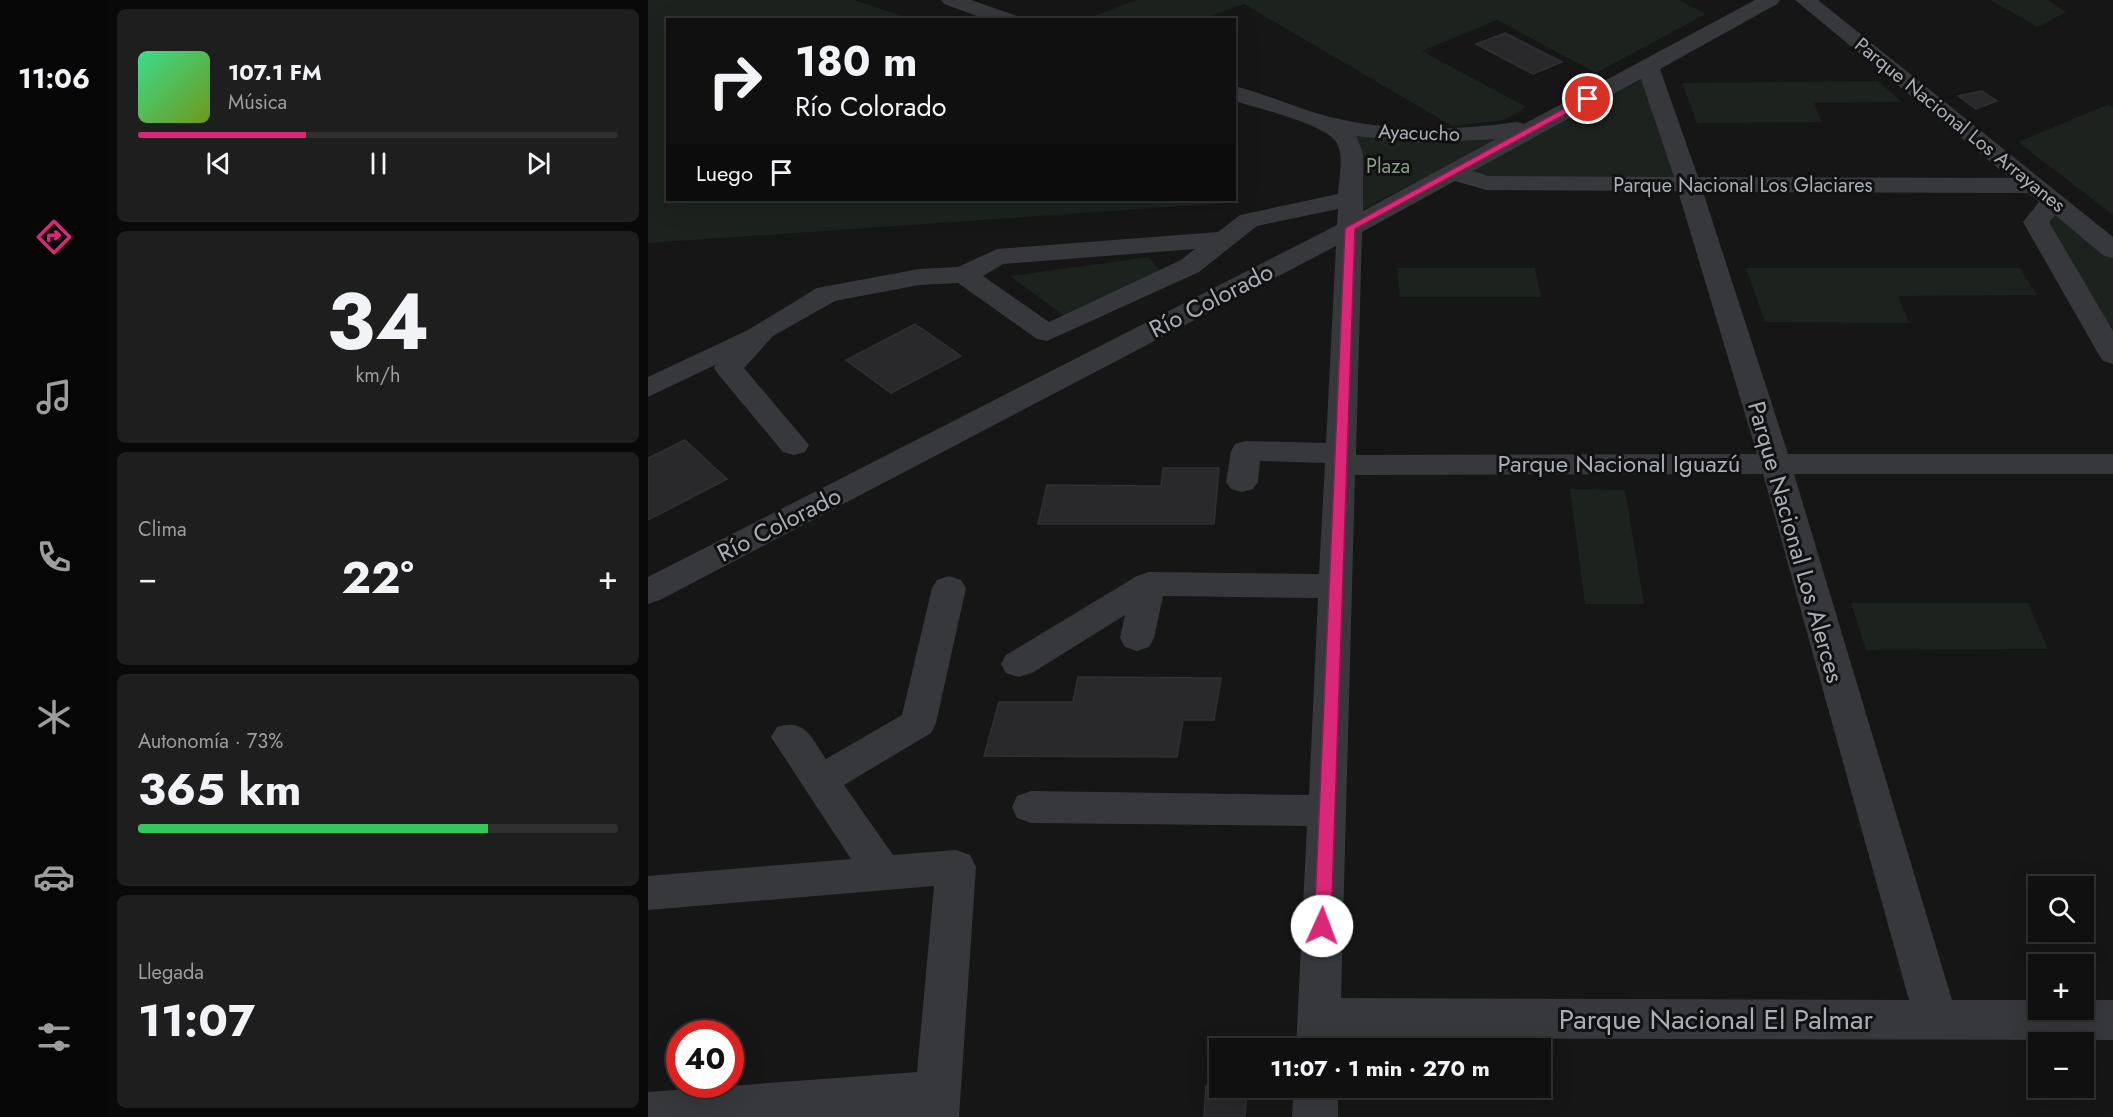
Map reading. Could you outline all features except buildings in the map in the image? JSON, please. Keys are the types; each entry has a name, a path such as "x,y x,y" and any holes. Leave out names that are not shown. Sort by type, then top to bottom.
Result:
{"street":[{"path":"951,0 1004,18"},
{"name":"Río Colorado","path":"648,592 1351,213 1454,172 1770,0"},
{"name":"Parque Nacional Los Arrayanes","path":"1805,0 2113,250"},
{"name":"Parque Nacional Los Alerces","path":"1648,66 1690,186 1774,463 1936,1020"},
{"name":"Ayacucho","path":"1236,94 1325,123 1388,133 1447,136 1498,132 1548,120"},
{"name":"Ayacucho","path":"1325,123 1345,135 1350,143 1351,213"},
{"name":"Parque Nacional Los Glaciares","path":"1454,172 1486,183 2044,194"},
{"path":"2044,194 2036,222 2113,355"},
{"path":"964,275 1047,333 1190,266 1249,220 1351,213 1318,1033"},
{"path":"648,388 763,330 827,294 919,277 964,275 997,257 1224,239"},
{"path":"763,330 728,368 794,445"},
{"name":"Parque Nacional Iguazú","path":"1242,483 1246,451 1341,459 2113,464"},
{"path":"1019,664 1149,584 1335,586"},
{"path":"1137,638 1149,584"},
{"path":"820,781 918,723 949,588"},
{"path":"790,737 883,873"},
{"path":"1031,807 1326,811"},
{"path":"648,893 956,867 937,1104 648,1114"},
{"name":"Parque Nacional El Palmar","path":"1318,1033 1936,1020 2113,1020"},
{"path":"1315,1117 1316,1098"}],"green space":[{"path":"648,0 854,0 908,18 666,18 666,201 1222,201 1228,203 648,243"},
{"path":"1136,0 1679,0 1706,14 1596,73 1497,20 1422,51 1526,107 1505,120 1452,126 1244,4 1205,18 1090,18"},
{"path":"1990,0 2048,0 2066,12 2038,27"},
{"name":"Plaza","path":"1644,78 1679,180 1486,179 1469,172"},
{"path":"1878,81 1902,102 1814,103 1822,122 1697,123 1682,83"},
{"path":"2109,104 2113,107 2113,215 2018,142"},
{"name":"Plaza","path":"1349,131 1503,137 1360,211"},
{"path":"2053,208 2113,256 2113,355 2036,222"},
{"path":"1149,257 1160,271 1066,317 1010,276"},
{"path":"1397,268 1535,268 1541,297 1400,297"},
{"path":"1746,268 2020,268 2037,295 1898,296 1909,323 1765,322"},
{"path":"1570,489 1625,490 1644,604 1585,604"},
{"path":"1851,603 2028,603 2048,649 1866,650"}],"route":[{"path":"1322,926 1350,228 1588,99"}]}
